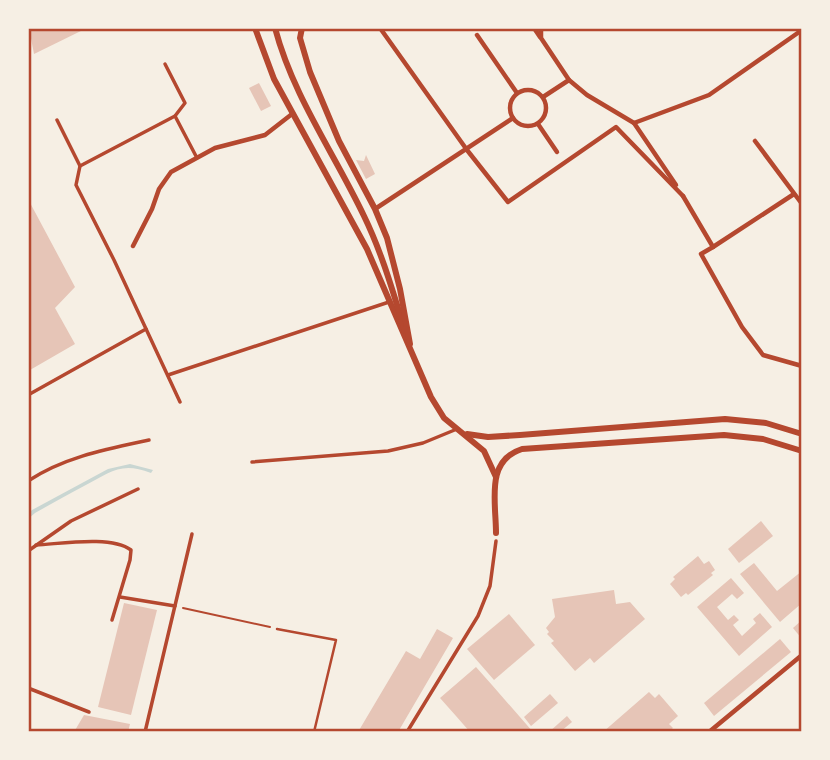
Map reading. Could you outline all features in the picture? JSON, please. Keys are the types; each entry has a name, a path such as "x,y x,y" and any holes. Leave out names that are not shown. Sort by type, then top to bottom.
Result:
{"main road":[{"path":"256,28 274,79 367,250 417,370 444,418 484,452 496,477"},
{"path":"275,28 282,54 305,107 377,244 417,370"},
{"path":"303,28 300,38 310,72 339,141 375,209 387,238 417,370"},
{"path":"457,429 488,437 724,419 766,423 802,434"},
{"path":"496,533 498,469 509,453 522,449 724,436 763,439 802,451"}],"street":[{"path":"380,28 467,150 508,202 616,127 683,196"},
{"path":"534,28 569,80 587,95 634,123 683,196 713,247"},
{"path":"541,28 541,37"},
{"path":"634,123 709,96 802,30"},
{"path":"477,35 517,93"},
{"path":"80,166 175,116 185,103 165,64"},
{"path":"543,97 569,80"},
{"path":"535,91 543,97 547,106 545,116 538,124 524,126 513,118 510,110 517,93 535,91"},
{"path":"133,246 171,172 230,142 265,135 292,114"},
{"path":"175,116 197,158"},
{"path":"375,209 513,118"},
{"path":"57,120 80,166 76,185 180,402"},
{"path":"538,124 557,152"},
{"path":"755,141 802,204"},
{"path":"794,194 701,254 742,327 763,355 802,366"},
{"path":"168,375 389,302"},
{"path":"28,395 146,329"},
{"path":"253,462 388,451 423,443 457,429"},
{"path":"28,481 48,468 95,452 149,440"},
{"path":"28,551 71,521 138,489"},
{"path":"145,732 192,534"},
{"path":"407,732 478,616 490,586 496,541"},
{"path":"36,545 102,542 123,544 131,550 112,620"},
{"path":"120,597 175,606"},
{"path":"709,732 802,655"},
{"path":"28,688 89,712"}],"lane":[{"path":"277,629 337,640 314,732"}],"path":[{"path":"175,606 277,629"}],"shaded area":[{"path":"130,464 153,470 151,473 131,468 116,470 28,519 32,510 108,469"}],"building":[{"path":"29,28 87,28 34,54"},
{"path":"259,83 271,106 261,111 249,88"},
{"path":"366,155 375,174 366,179 356,160 364,161"},
{"path":"28,199 75,287 55,308 75,344 30,370"},
{"path":"761,521 773,536 739,563 728,549"},
{"path":"698,556 704,564 709,561 715,570 711,573 713,575 688,595 686,593 681,597 670,584 675,579 673,577"},
{"path":"754,563 777,591 802,571 802,603 780,622 740,574"},
{"path":"731,578 744,593 737,599 732,594 717,607 728,620 734,615 739,620 733,625 742,636 756,623 753,619 760,613 772,627 739,656 697,607"},
{"path":"614,590 616,604 630,602 645,619 594,663 590,658 575,671 551,643 554,641 547,634 549,632 546,628 555,617 552,599"},
{"path":"124,603 157,610 131,715 98,707"},
{"path":"509,614 535,645 494,680 467,649"},
{"path":"802,620 802,639 793,628"},
{"path":"437,629 453,638 398,732 358,732 406,651 420,659"},
{"path":"780,639 791,652 714,716 704,703"},
{"path":"476,667 533,732 470,732 440,698"},
{"path":"649,692 655,698 659,694 678,716 669,724 673,728 669,732 603,732"},
{"path":"550,694 558,703 531,726 524,717"},
{"path":"84,715 130,724 128,732 74,732"},
{"path":"567,716 572,722 560,732 549,732"}]}
